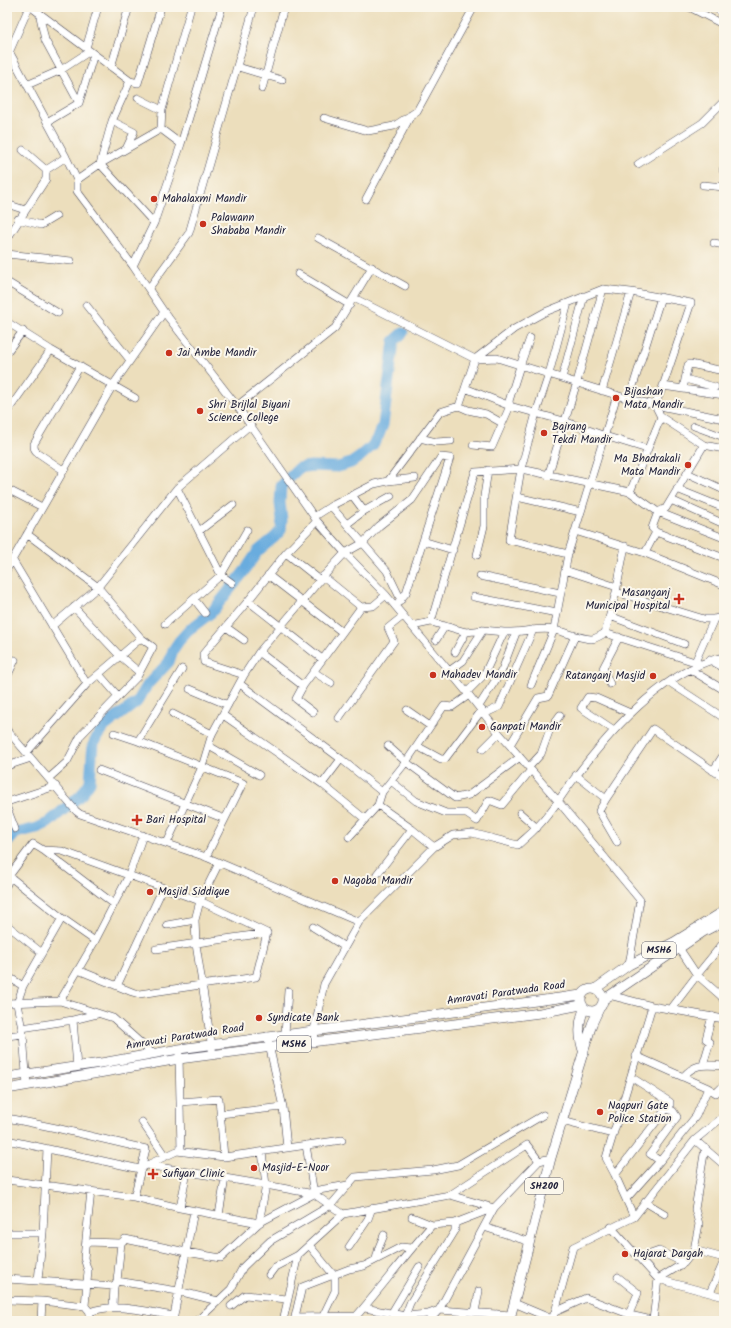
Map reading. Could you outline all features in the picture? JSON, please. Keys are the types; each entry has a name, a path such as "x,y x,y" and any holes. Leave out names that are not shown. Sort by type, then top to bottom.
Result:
{"main road":[{"name":"MSH6","path":"606,998 724,911"},
{"name":"MSH6","path":"595,989 629,965 677,945 724,922"},
{"path":"590,988 595,989 606,998 599,1009 589,1011 583,1007 580,1000 581,995 585,990 590,988"},
{"name":"Amravati Paratwada Road","path":"7,1077 267,1036 581,995"},
{"name":"Amravati Paratwada Road","path":"7,1089 179,1059 583,1007"},
{"name":"SH200","path":"583,1007 580,1020 580,1038 584,1053"},
{"name":"SH200","path":"511,1318 551,1158 592,1024 599,1009"}],"street":[{"path":"161,7 138,83 130,81 39,12 30,7 8,55 27,84 66,157 77,180 77,191 149,288 164,312 237,406 316,519 345,553 386,595 404,616 482,710 499,733 558,801 640,900 629,965"},
{"path":"47,122 79,104 98,7"},
{"path":"111,67 129,7"},
{"path":"161,129 162,110 191,7"},
{"path":"133,266 154,223 181,144 222,7"},
{"path":"149,288 189,233 238,67 254,7"},
{"path":"262,88 284,7"},
{"path":"324,118 368,131 394,126 417,112 474,7"},
{"path":"689,7 724,25"},
{"path":"712,7 724,14"},
{"path":"39,12 45,40 79,104"},
{"path":"27,84 61,70 90,51"},
{"path":"238,67 282,80"},
{"path":"100,164 112,121 130,81"},
{"path":"138,98 162,110"},
{"path":"638,164 702,123 724,101"},
{"path":"366,199 411,115"},
{"path":"112,121 134,132 126,149"},
{"path":"161,129 181,144"},
{"path":"77,180 100,164 161,129"},
{"path":"7,238 46,179 46,170 24,150"},
{"path":"46,170 66,157"},
{"path":"100,164 154,223"},
{"path":"704,184 724,187"},
{"path":"7,204 25,210"},
{"path":"18,220 41,225 56,216"},
{"path":"318,238 405,286"},
{"path":"714,243 724,245"},
{"path":"7,254 72,261"},
{"path":"237,406 335,328 372,267"},
{"path":"298,274 350,305"},
{"path":"7,282 58,312"},
{"path":"548,476 577,382 603,289"},
{"path":"459,406 475,359 514,330 545,312 603,289 631,292 691,303 664,386 655,405"},
{"path":"602,391 631,292"},
{"path":"562,378 584,296"},
{"path":"629,399 661,297"},
{"path":"354,298 475,359 497,358 629,399 724,418"},
{"path":"568,302 549,374 536,413 521,469 509,540 568,554"},
{"path":"86,306 130,360"},
{"path":"7,568 113,385 164,312"},
{"path":"7,322 51,350 135,398"},
{"path":"7,352 22,331"},
{"path":"473,445 492,447 510,406 509,401 530,338"},
{"path":"7,412 51,350"},
{"path":"683,389 688,365 690,364 724,371"},
{"path":"63,470 35,451 34,444 80,366"},
{"path":"685,379 715,387"},
{"path":"664,386 724,395"},
{"path":"465,388 510,406 564,421 647,449"},
{"path":"531,685 554,630 568,554 617,395"},
{"path":"655,405 661,417 704,445 724,449"},
{"path":"388,481 440,412 459,406 468,410 486,414 502,423"},
{"path":"630,492 661,417"},
{"path":"52,626 98,587 177,488 250,425"},
{"path":"694,426 724,437"},
{"path":"420,438 436,442 451,441"},
{"path":"704,445 666,508 658,512 652,528 656,532 724,558"},
{"path":"167,843 202,767 212,734 244,675 259,652 321,578 345,553 363,543 379,526 412,500 441,457 450,458 406,593 395,606"},
{"path":"431,622 475,472 521,469 589,485 630,492 658,512 724,538"},
{"path":"477,555 484,526 484,496 488,470"},
{"path":"687,473 724,490"},
{"path":"244,675 207,663 203,659 203,654 286,553 316,519 331,506 374,484 415,478"},
{"path":"177,488 221,575 232,583"},
{"path":"677,489 724,508"},
{"path":"7,490 42,507"},
{"path":"352,495 364,511"},
{"path":"347,524 364,511 391,496"},
{"path":"517,496 581,512"},
{"path":"671,500 724,524"},
{"path":"199,531 233,505"},
{"path":"331,506 387,571 401,600"},
{"path":"165,624 221,575 248,530"},
{"path":"575,531 645,553 724,586"},
{"path":"645,553 656,532"},
{"path":"27,534 98,587 141,638 153,647 137,677 81,735 69,760 49,778"},
{"path":"423,541 453,550"},
{"path":"606,633 617,589 625,546"},
{"path":"286,553 361,607 373,606 386,595"},
{"path":"12,559 87,684"},
{"path":"565,570 704,619 714,619 724,616"},
{"path":"268,575 342,632"},
{"path":"480,576 560,593"},
{"path":"474,597 557,613"},
{"path":"194,599 205,613"},
{"path":"248,601 322,659"},
{"path":"74,607 120,656 139,672"},
{"path":"313,712 296,699 303,686 322,659 361,607"},
{"path":"339,718 394,641 388,628 404,616"},
{"path":"610,616 684,644"},
{"path":"315,1041 314,1030 324,984 359,922 434,847 453,835 472,833 518,845 537,828 576,775 630,713 669,682 691,670 698,663 714,619"},
{"path":"412,626 431,622 466,632 483,630 516,633 533,630 554,630 593,639 606,633 698,663 724,657"},
{"path":"436,640 445,626"},
{"path":"226,627 244,640"},
{"path":"449,671 463,661 483,630"},
{"path":"482,710 499,707 533,630"},
{"path":"454,652 466,632"},
{"path":"349,837 378,805 382,792 406,762 444,706 452,707 468,693 484,675 504,632"},
{"path":"417,746 441,759 445,759 482,710 502,670 516,633"},
{"path":"510,745 538,698 548,696 575,636"},
{"path":"610,684 603,668 619,637"},
{"path":"7,766 29,755 43,732 87,684 141,638"},
{"path":"259,652 303,686"},
{"path":"7,677 15,660"},
{"path":"710,660 724,668"},
{"path":"138,741 182,668"},
{"path":"691,670 724,690"},
{"path":"314,672 331,683"},
{"path":"99,674 118,696"},
{"path":"669,682 724,718"},
{"path":"240,684 382,792"},
{"path":"190,689 228,705"},
{"path":"614,730 581,708 588,697 596,698 630,713"},
{"path":"407,710 430,726"},
{"path":"173,714 212,734"},
{"path":"223,715 322,784 365,819"},
{"path":"390,781 416,801 446,813 465,813 478,820 489,800 502,805 541,754 550,729 560,715"},
{"path":"617,842 599,811 653,729 724,778"},
{"path":"7,730 80,814 167,843 219,863 359,922"},
{"path":"114,733 138,741 243,784 206,858"},
{"path":"483,749 499,733"},
{"path":"209,746 259,776"},
{"path":"388,746 406,762 455,798 469,795 520,757"},
{"path":"713,770 724,754"},
{"path":"322,784 341,760"},
{"path":"99,770 225,819"},
{"path":"576,775 606,799"},
{"path":"7,802 56,786"},
{"path":"378,805 434,847"},
{"path":"7,808 15,829"},
{"path":"520,813 537,828"},
{"path":"377,874 412,829"},
{"path":"60,1001 95,941 129,876 143,835"},
{"path":"7,884 9,876 33,844 114,904"},
{"path":"43,850 62,851 200,901 266,933"},
{"path":"213,1055 196,944 195,920 200,901 219,863"},
{"path":"9,876 62,918 95,941"},
{"path":"117,986 163,888"},
{"path":"27,1086 27,1074 18,1004 23,986 62,918"},
{"path":"166,925 195,920"},
{"path":"7,925 42,953"},
{"path":"313,928 345,947"},
{"path":"156,949 266,933"},
{"path":"78,970 139,994 256,977 266,933"},
{"path":"672,1009 724,942"},
{"path":"677,945 697,975 723,996"},
{"path":"7,976 23,986"},
{"path":"285,1034 288,991"},
{"path":"606,998 724,1019"},
{"path":"7,1003 18,1004 60,1001 113,1018 152,1053"},
{"path":"634,1217 606,1158 652,1006"},
{"path":"7,1036 98,1013"},
{"path":"703,1065 710,1042 706,1039 712,1016"},
{"path":"73,1020 77,1067"},
{"path":"267,1036 283,1107 287,1148"},
{"path":"179,1049 181,1151"},
{"path":"636,1056 708,1088 716,1094 724,1085"},
{"path":"683,1077 690,1069 703,1065 724,1066"},
{"path":"631,1077 670,1102 670,1110"},
{"path":"626,1199 660,1162 696,1116 708,1088"},
{"path":"180,1102 219,1099 224,1157"},
{"path":"220,1114 283,1107"},
{"path":"615,1175 666,1109 673,1111 677,1117 650,1154 660,1162"},
{"path":"197,1321 231,1290 243,1267 270,1240 331,1205 355,1177 433,1170 458,1165 543,1114"},
{"path":"553,1317 573,1247 634,1217 695,1140 724,1116"},
{"path":"7,1118 146,1149 143,1167 134,1197"},
{"path":"562,1121 613,1134"},
{"path":"142,1122 165,1156"},
{"path":"7,1140 143,1167 187,1172 313,1193 343,1214"},
{"path":"143,1167 177,1151 224,1157 342,1140"},
{"path":"695,1140 724,1165"},
{"path":"306,1145 313,1193"},
{"path":"269,1275 275,1267 298,1255 343,1214 450,1195 527,1145 539,1161"},
{"path":"658,1279 684,1263 694,1250 699,1224 695,1209 705,1148"},
{"path":"38,1280 43,1233 47,1149"},
{"path":"259,1223 266,1185 262,1152"},
{"path":"430,1321 439,1310 494,1208 539,1161 551,1158"},
{"path":"180,1208 187,1172"},
{"path":"219,1215 225,1178"},
{"path":"7,1180 134,1197 194,1211 259,1223"},
{"path":"113,1307 121,1243 125,1239 221,1258 259,1223 313,1193 348,1186"},
{"path":"84,1306 88,1271 84,1258 91,1191"},
{"path":"450,1195 494,1208"},
{"path":"645,1202 665,1214"},
{"path":"349,1247 368,1219 372,1208"},
{"path":"412,1217 432,1225 455,1223 494,1208"},
{"path":"90,1312 97,1309 113,1307 174,1318 194,1211"},
{"path":"403,1319 410,1303 455,1230 455,1223"},
{"path":"411,1248 401,1247 364,1266 349,1269 302,1287 295,1319 323,1316 355,1318 365,1308 411,1248 432,1225"},
{"path":"484,1227 530,1242"},
{"path":"611,1228 658,1279 724,1297"},
{"path":"7,1233 43,1233"},
{"path":"376,1259 384,1236"},
{"path":"86,1242 121,1243"},
{"path":"309,1245 334,1275 335,1279 335,1291 323,1316"},
{"path":"694,1250 724,1259 710,1293"},
{"path":"639,1258 659,1251 684,1263"},
{"path":"283,1321 298,1255"},
{"path":"391,1314 419,1267"},
{"path":"618,1277 638,1293 632,1317"},
{"path":"7,1279 38,1280 86,1285 115,1283 178,1291 218,1301"},
{"path":"514,1303 553,1317 586,1298 632,1317 654,1320 658,1279"},
{"path":"475,1312 479,1291"},
{"path":"231,1306 245,1295 287,1299"},
{"path":"7,1300 84,1306 90,1312"},
{"path":"41,1321 42,1302"},
{"path":"365,1308 391,1314 403,1319 428,1314 439,1310 497,1314 511,1318"},
{"path":"89,1321 90,1312"},
{"path":"493,1321 497,1314"}],"waterway":[{"path":"7,843 16,833 37,828 48,823 81,795 90,782 93,745 104,727 137,702 148,684 169,662 173,650 179,641 190,629 211,613 243,573 258,551 281,530 281,486 299,468 311,466 338,467 351,463 372,446 383,425 394,341 403,333"}],"place":[{"name":"Mahalaxmi Mandir","path":"154,199"},
{"name":"Palawann Shababa Mandir","path":"203,224"},
{"name":"Jai Ambe Mandir","path":"169,353"},
{"name":"Bijashan Mata Mandir","path":"616,398"},
{"name":"Shri Brijlal Biyani Science College","path":"200,411"},
{"name":"Bajrang Tekdi Mandir","path":"544,433"},
{"name":"Ma Bhadrakali Mata Mandir","path":"688,465"},
{"name":"Masanganj Municipal Hospital","path":"679,599"},
{"name":"Mahadev Mandir","path":"433,675"},
{"name":"Ratanganj Masjid","path":"653,676"},
{"name":"Ganpati Mandir","path":"482,727"},
{"name":"Bari Hospital","path":"137,820"},
{"name":"Nagoba Mandir","path":"335,881"},
{"name":"Masjid Siddique","path":"150,892"},
{"name":"Syndicate Bank","path":"259,1018"},
{"name":"Nagpuri Gate Police Station","path":"600,1112"},
{"name":"Masjid-E-Noor","path":"254,1168"},
{"name":"Sufiyan Clinic","path":"153,1174"},
{"name":"Hajarat Dargah","path":"625,1254"}]}
